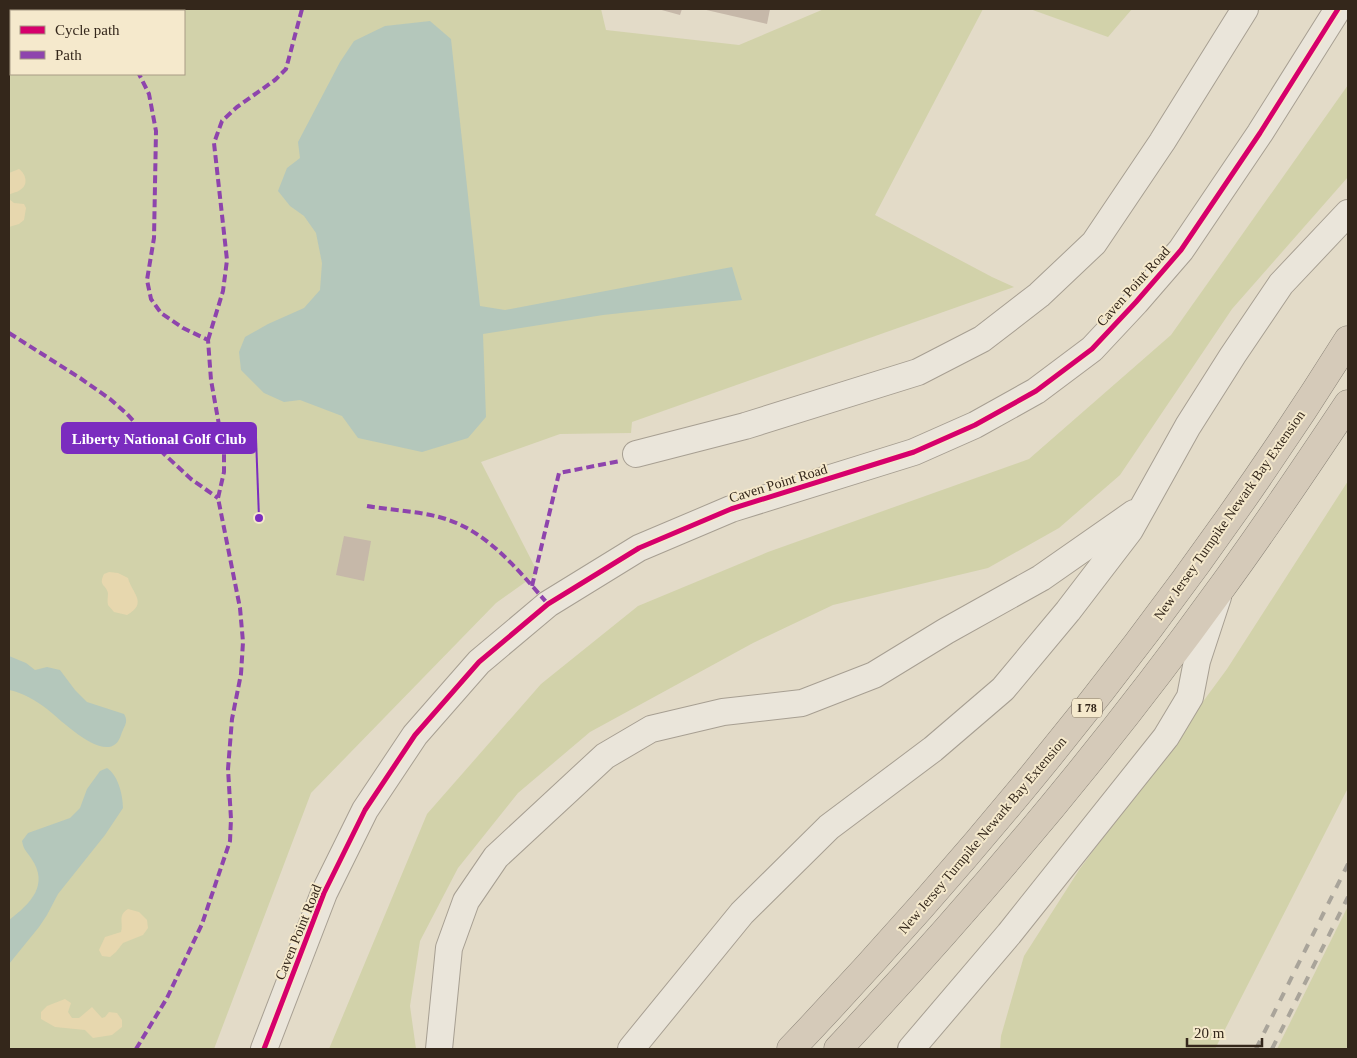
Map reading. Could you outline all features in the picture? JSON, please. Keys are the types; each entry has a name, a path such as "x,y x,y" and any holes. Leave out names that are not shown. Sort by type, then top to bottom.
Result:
{"highway":[{"name":"New Jersey Turnpike Newark Bay Extension","path":"791,1049 934,894 1080,718 1150,627 1216,535 1314,394 1348,340"},
{"name":"I 78","path":"838,1049 904,979 1013,854 1114,730 1219,591 1286,497 1348,404"}],"street":[{"path":"636,454 745,426 918,372 982,339 1039,295 1094,243 1162,142 1245,9"},
{"name":"Caven Point Road","path":"264,1049 324,892 365,810 415,735 479,662 548,604 639,548 731,509 914,452 975,425 1036,391 1092,349 1136,302 1180,250 1260,133 1338,9"},
{"path":"631,1049 742,913 829,827 933,749 1003,689 1068,611 1130,530 1188,426 1281,284 1348,213"},
{"path":"439,1049 449,948 466,901 496,857 605,756 651,729 723,712 802,703 874,675 946,631 1041,578 1143,507"},
{"path":"911,1049 1009,934 1166,736 1190,697 1197,661 1219,591"}],"green space":[{"path":"9,9 601,9 606,30 739,45 824,9 983,9 875,215 1014,287 632,422 631,433 560,434 481,462 538,573 496,603 311,793 214,1049 9,1049"},
{"path":"1030,9 1132,9 1108,37"},
{"path":"1348,85 1348,177 1232,309 1120,475 1059,528 988,568 833,605 753,643 590,732 518,793 458,868 420,941 410,1006 416,1049 329,1049 427,814 541,684 638,606 768,552 1029,459 1171,335"},
{"path":"1348,481 1348,788 1215,1049 1000,1049 1001,1036 1024,956 1079,870 1227,669"},
{"path":"1348,906 1348,1049 1277,1049"}],"sand":[{"path":"19,169 25,177 25,185 19,191 9,195 9,173"},
{"path":"9,199 14,203 24,204 26,208 24,220 19,224 9,227"},
{"path":"109,572 118,573 128,578 137,597 137,606 127,615 114,612 108,605 108,593 102,581 104,574"},
{"path":"128,909 139,912 147,920 148,928 143,935 123,943 110,957 102,956 99,950 105,937 121,932 122,917"},
{"path":"65,999 71,1003 68,1012 72,1018 79,1018 92,1007 102,1018 109,1012 117,1013 122,1020 122,1027 112,1035 93,1038 85,1030 55,1027 41,1019 41,1012 47,1006"}],"shaded area":[{"path":"430,21 451,39 480,306 505,310 732,267 742,300 603,315 483,334 486,417 468,438 422,452 358,438 342,416 300,400 284,402 264,393 241,370 239,352 245,337 268,324 304,308 320,290 322,263 316,233 304,216 290,206 278,191 287,168 300,158 298,142 340,62 354,41 385,26"},
{"path":"9,656 26,663 35,670 47,667 60,670 87,702 124,714 126,724 115,744 107,747 96,745 73,731 39,703 9,690"},
{"path":"107,768 114,775 119,786 123,808 105,835 58,894 39,927 9,964 9,920 24,907 35,893 39,877 31,858 24,849 22,841 28,833 70,818 80,808 87,789 100,771"}],"building":[{"path":"658,9 682,9 680,15"},
{"path":"702,9 770,9 767,24"},
{"path":"344,536 371,541 364,581 336,575"}],"railway":[{"path":"1256,1049 1348,864"},
{"path":"1272,1049 1348,897"}],"marked path":[{"path":"208,340 223,291 227,260 214,143 222,121 237,107 275,80 286,69 302,9"},
{"path":"136,1049 167,998 202,924 230,841 231,819 228,769 232,719 241,674 243,642 240,608 218,498 224,472 224,453 211,380 208,340 183,328 161,313 151,299 147,280 154,238 156,131 149,94 140,75"},
{"path":"9,333 110,399 191,479 218,498"},
{"path":"532,586 559,473 620,461"},
{"path":"367,506 431,515 456,523 472,531 500,552 548,604"}],"cycle path":[{"path":"264,1049 324,893 365,810 415,735 479,662 548,604 639,548 731,509 914,452 975,425 1036,391 1092,349 1181,250 1260,133 1338,9"}],"place":[{"name":"Liberty National Golf Club","path":"259,518"}]}
